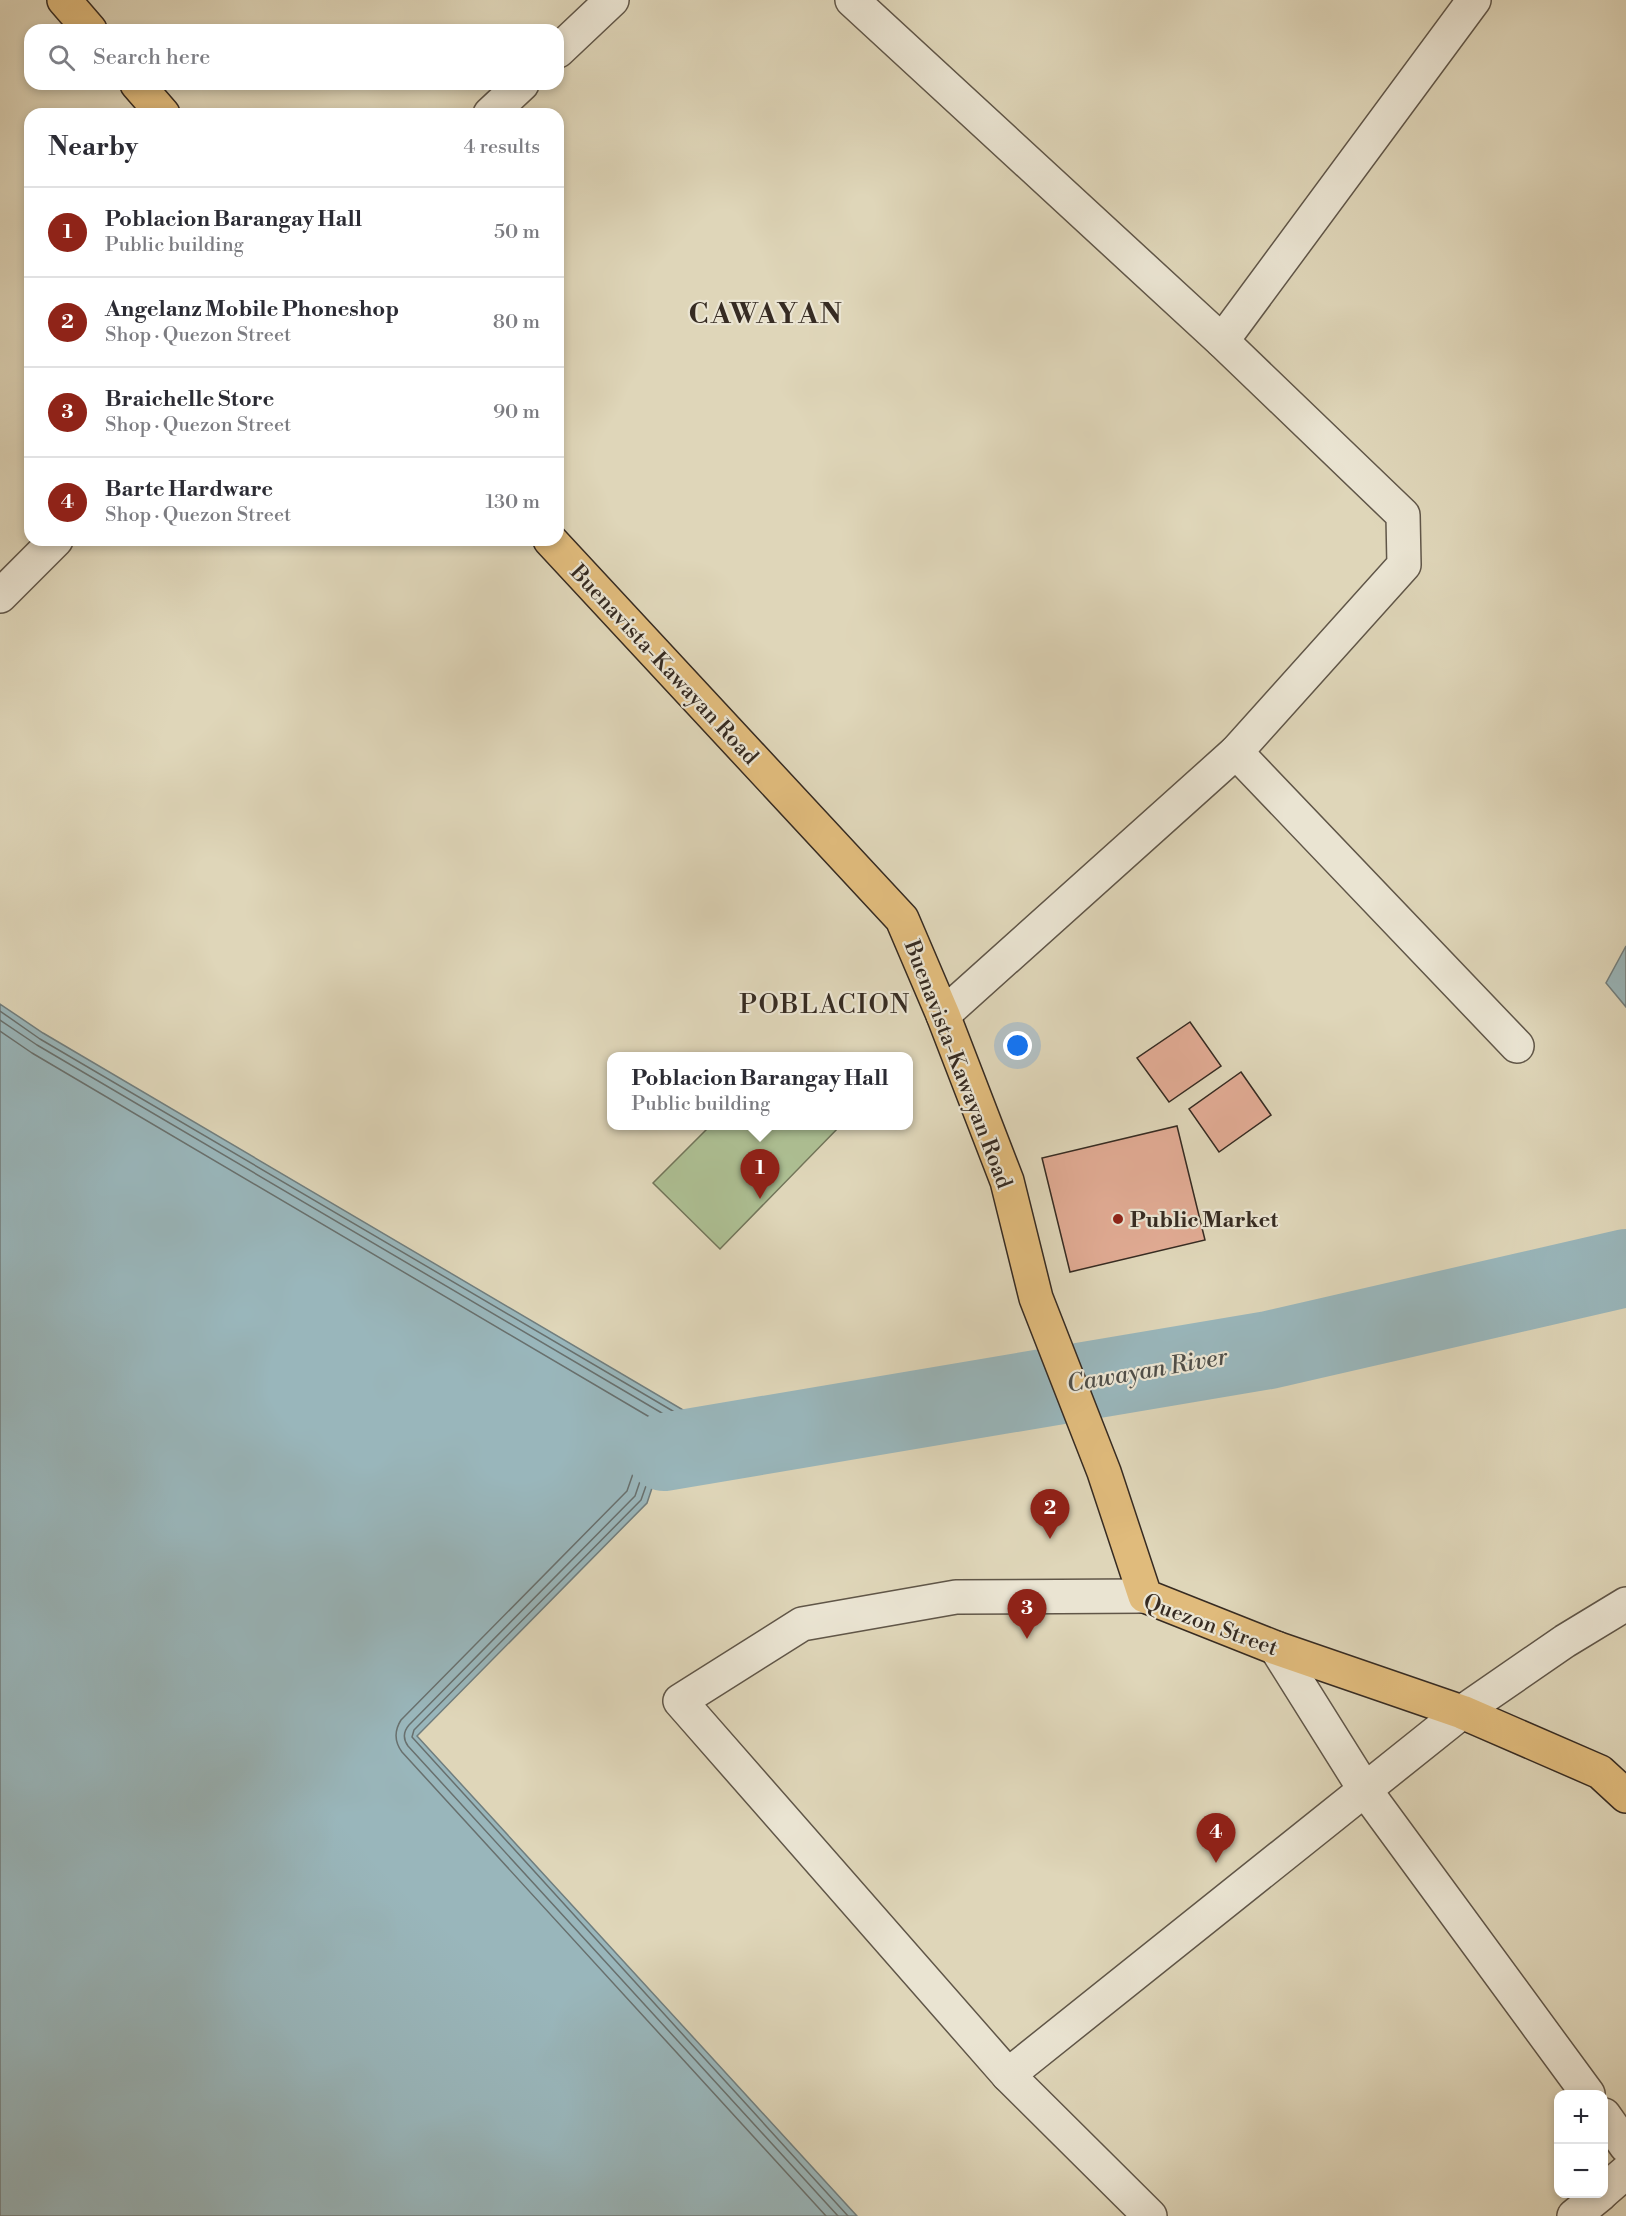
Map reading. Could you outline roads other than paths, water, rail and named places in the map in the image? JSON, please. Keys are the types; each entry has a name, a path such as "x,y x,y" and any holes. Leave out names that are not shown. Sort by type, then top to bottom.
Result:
{"main road":[{"path":"64,0 85,24"},
{"path":"142,90 159,108"},
{"name":"Buenavista-Kawayan Road","path":"556,546 902,919 944,1015 1007,1181 1036,1298 1104,1472 1145,1596"},
{"name":"Quezon Street","path":"1145,1596 1276,1648 1462,1712 1600,1772 1626,1796"}],"street":[{"path":"564,45 612,0"},
{"path":"852,0 1222,341 1403,515 1404,565 1236,752 944,1015"},
{"path":"1222,341 1474,0"},
{"path":"496,108 516,90"},
{"path":"0,596 50,546"},
{"path":"1236,752 1517,1046"},
{"name":"Quezon Street","path":"1008,2075 680,1701 802,1624 956,1597 1145,1596"},
{"path":"1150,2216 1008,2075 1462,1712 1565,1641 1626,1604"},
{"path":"1276,1648 1365,1790 1585,2090"},
{"path":"1608,2121 1626,2146"},
{"path":"1608,2187 1626,2172"},
{"path":"1574,2216 1595,2198"}],"water":[{"path":"1626,946 1626,1007 1606,983"},
{"path":"0,1004 43,1033 695,1417 664,1452 647,1503 417,1736 857,2216 0,2216"}],"waterway":[{"name":"Cawayan River","path":"664,1452 1269,1350 1626,1268"}],"place":[{"name":"Poblacion Barangay Hall","path":"760,1199"},
{"name":"Public Market","path":"1118,1219"},
{"name":"Angelanz Mobile Phoneshop","path":"1050,1539"},
{"name":"Braichelle Store","path":"1027,1639"},
{"name":"Barte Hardware","path":"1216,1863"}],"district":[{"name":"CAWAYAN","path":"766,313"},
{"name":"POBLACION","path":"825,1004"}]}
